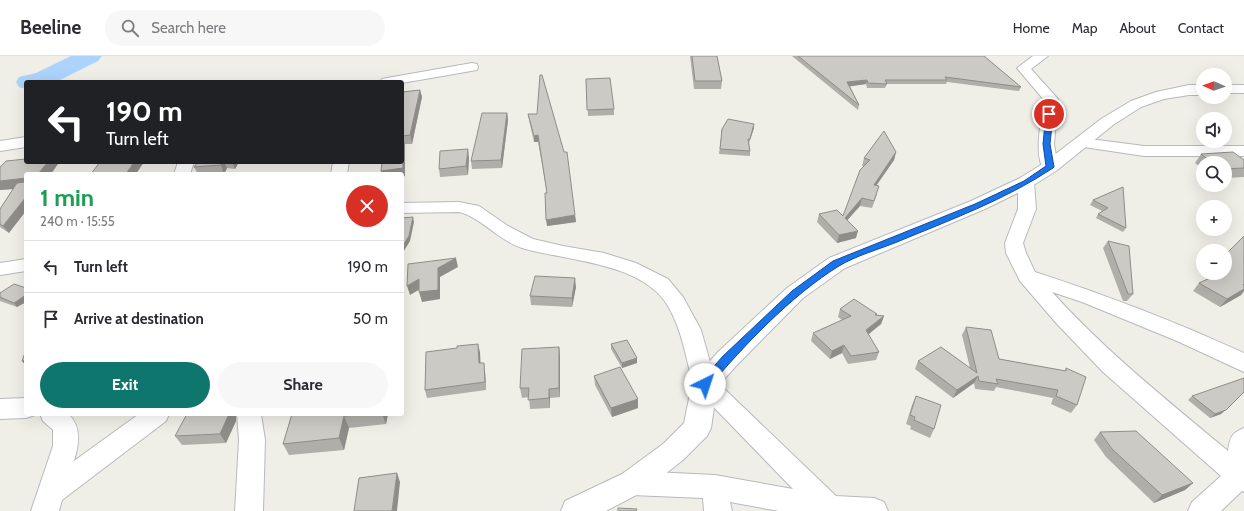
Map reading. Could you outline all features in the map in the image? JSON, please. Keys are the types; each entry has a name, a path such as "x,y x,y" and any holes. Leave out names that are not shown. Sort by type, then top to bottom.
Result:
{"street":[{"path":"1042,56 1023,68 1051,99 1046,144 1050,167"},
{"path":"398,80 472,67"},
{"path":"705,384 727,359 795,293 837,263 978,206 1026,182 1050,167 1107,122 1136,104 1161,95 1196,90"},
{"path":"0,146 24,142"},
{"path":"1082,143 1144,151 1244,151"},
{"path":"1026,182 1027,209 1014,244 1016,253 1027,276 1064,319 1111,366 1241,478"},
{"path":"404,208 459,207 473,210 502,230 527,243 563,252 597,257 629,267 661,284 676,302 690,330 705,384 697,428 673,452 632,483 576,511"},
{"path":"0,269 24,265"},
{"path":"1027,276 1089,297 1185,335 1244,363"},
{"path":"705,384 830,508"},
{"path":"0,409 24,408"},
{"path":"49,501 66,446 65,426 54,416"},
{"path":"49,501 155,416"},
{"path":"249,416 252,440 249,511"},
{"path":"1202,511 1241,478 1242,442 1244,439"},
{"path":"632,483 717,499 874,511"}],"building":[{"path":"692,56 717,56 722,81 695,81"},
{"path":"798,56 984,56 1021,87 945,77 947,80 885,80 887,84 868,83 867,80 847,82 859,105"},
{"path":"540,75 542,75 564,152 567,152 575,215 546,220 545,193 547,193 538,135 534,136 528,114 537,114"},
{"path":"610,78 614,109 587,110 586,79"},
{"path":"420,90 410,135 404,136 404,92"},
{"path":"482,113 507,113 501,160 471,161"},
{"path":"728,119 754,124 750,139 748,139 750,151 720,149 722,129"},
{"path":"884,131 896,152 874,185 879,186 874,201 862,198 845,218 858,231 839,235 819,214 837,210 843,216 860,170 870,160 864,158"},
{"path":"468,149 466,166 439,169 440,151"},
{"path":"1233,152 1244,160 1244,168 1232,169 1232,156 1204,156 1201,154"},
{"path":"24,159 24,164 46,164 40,172 24,172 24,178 0,181 0,167 6,161"},
{"path":"98,164 133,164 127,172 92,172"},
{"path":"196,164 221,164 221,165 194,167"},
{"path":"382,164 403,164 403,168 381,171"},
{"path":"24,182 24,200 3,226 0,224 0,209 17,183"},
{"path":"1123,187 1126,228 1098,214 1108,208 1093,200"},
{"path":"413,217 409,236 404,244 404,218"},
{"path":"1244,236 1244,289 1227,299 1199,283 1206,280 1232,280 1232,248"},
{"path":"1108,241 1129,246 1133,294 1128,294"},
{"path":"456,258 438,268 438,290 419,292 419,279 407,286 408,264"},
{"path":"535,276 575,278 572,298 530,296"},
{"path":"14,284 24,287 24,296 14,303 0,297 0,293"},
{"path":"854,299 877,314 875,315 884,316 866,330 879,352 851,356 844,345 832,351 813,333 851,316 840,309"},
{"path":"966,327 991,330 999,359 1066,371 1066,368 1086,377 1077,405 1056,396 1058,390 996,379 998,384 979,381 978,376 957,390 918,361 941,347 977,373"},
{"path":"627,340 637,358 622,363 611,344"},
{"path":"478,344 479,363 484,363 485,382 425,390 426,352 457,348 457,346"},
{"path":"559,347 559,388 549,389 549,398 528,400 529,388 520,388 522,349"},
{"path":"620,367 638,399 611,408 594,376"},
{"path":"1244,378 1244,392 1226,410 1215,414 1192,396"},
{"path":"916,396 941,405 934,429 914,420 915,417 910,415"},
{"path":"186,416 228,416 220,434 175,436"},
{"path":"291,416 344,416 339,438 283,444"},
{"path":"1136,431 1193,483 1162,495 1112,449 1100,432"},
{"path":"397,473 392,511 354,511 359,478"},
{"path":"618,508 637,509 636,511 618,511"}],"waterway":[{"path":"38,80 90,56"}],"route":[{"path":"705,384 727,359 795,293 837,263 978,206 1026,182 1050,167 1046,144 1049,114"}]}
